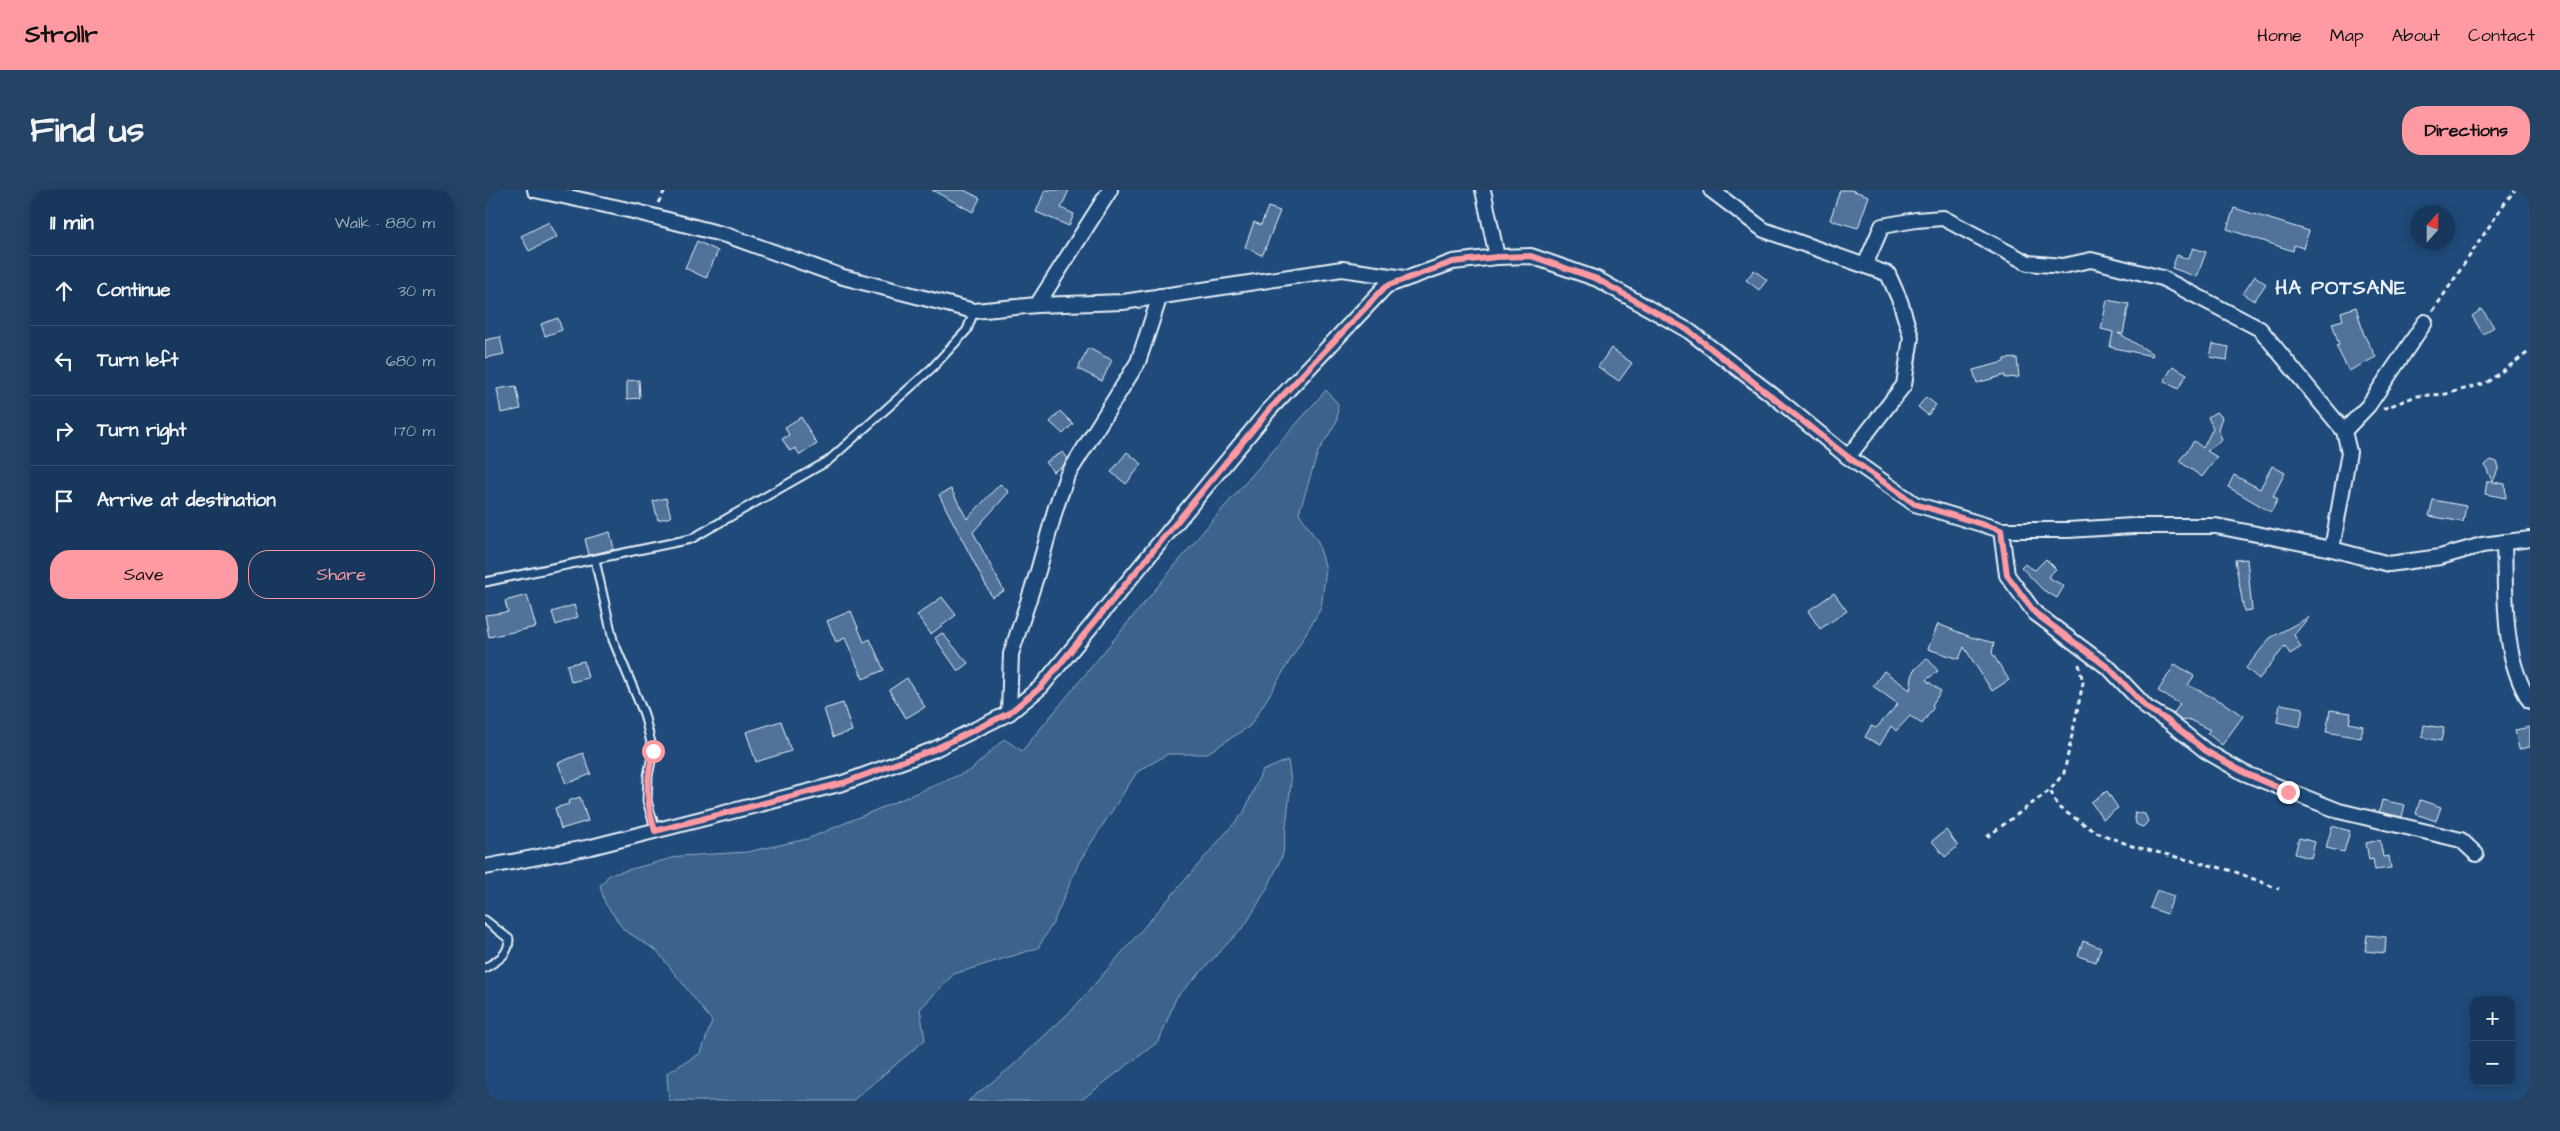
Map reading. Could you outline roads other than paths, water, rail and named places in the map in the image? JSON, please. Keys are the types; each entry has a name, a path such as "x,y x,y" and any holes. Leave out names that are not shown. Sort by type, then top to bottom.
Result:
{"street":[{"path":"535,190 729,236 843,278 973,310 1037,305 1123,302 1342,269 1404,278"},
{"path":"1037,305 1111,190"},
{"path":"1483,190 1497,257"},
{"path":"1711,190 1764,230 1888,274 1900,300 1911,337 1904,385 1848,457"},
{"path":"1865,265 1882,226 1916,220 1943,218 2027,264 2063,266 2091,260 2162,278 2260,329 2344,431 2349,452 2332,549"},
{"path":"485,867 591,847 843,783 933,750 1009,713 1047,680 1269,410 1386,286 1453,262 1497,257 1531,256 1597,279 1689,331 1848,457 1915,504 2001,530 2068,530 2133,526 2216,526 2332,549 2389,564 2440,557 2482,545 2530,539"},
{"path":"1009,713 1011,654 1067,476 1139,362 1160,296"},
{"path":"2344,431 2368,406 2425,322"},
{"path":"2001,530 2007,575 2035,613 2076,646 2110,669 2147,708 2167,720 2206,751 2245,773 2339,811 2461,840 2475,854"},
{"path":"2504,542 2510,646 2519,684 2530,701"}],"lane":[{"path":"485,582 691,539 828,461 932,368 967,330 973,310"},
{"path":"595,560 613,640 645,714 653,751 648,776 647,801 655,831"},
{"path":"485,920 509,939 509,949 501,959 485,968"}],"district":[{"name":"HA POTSANE","path":"2341,287"}]}
